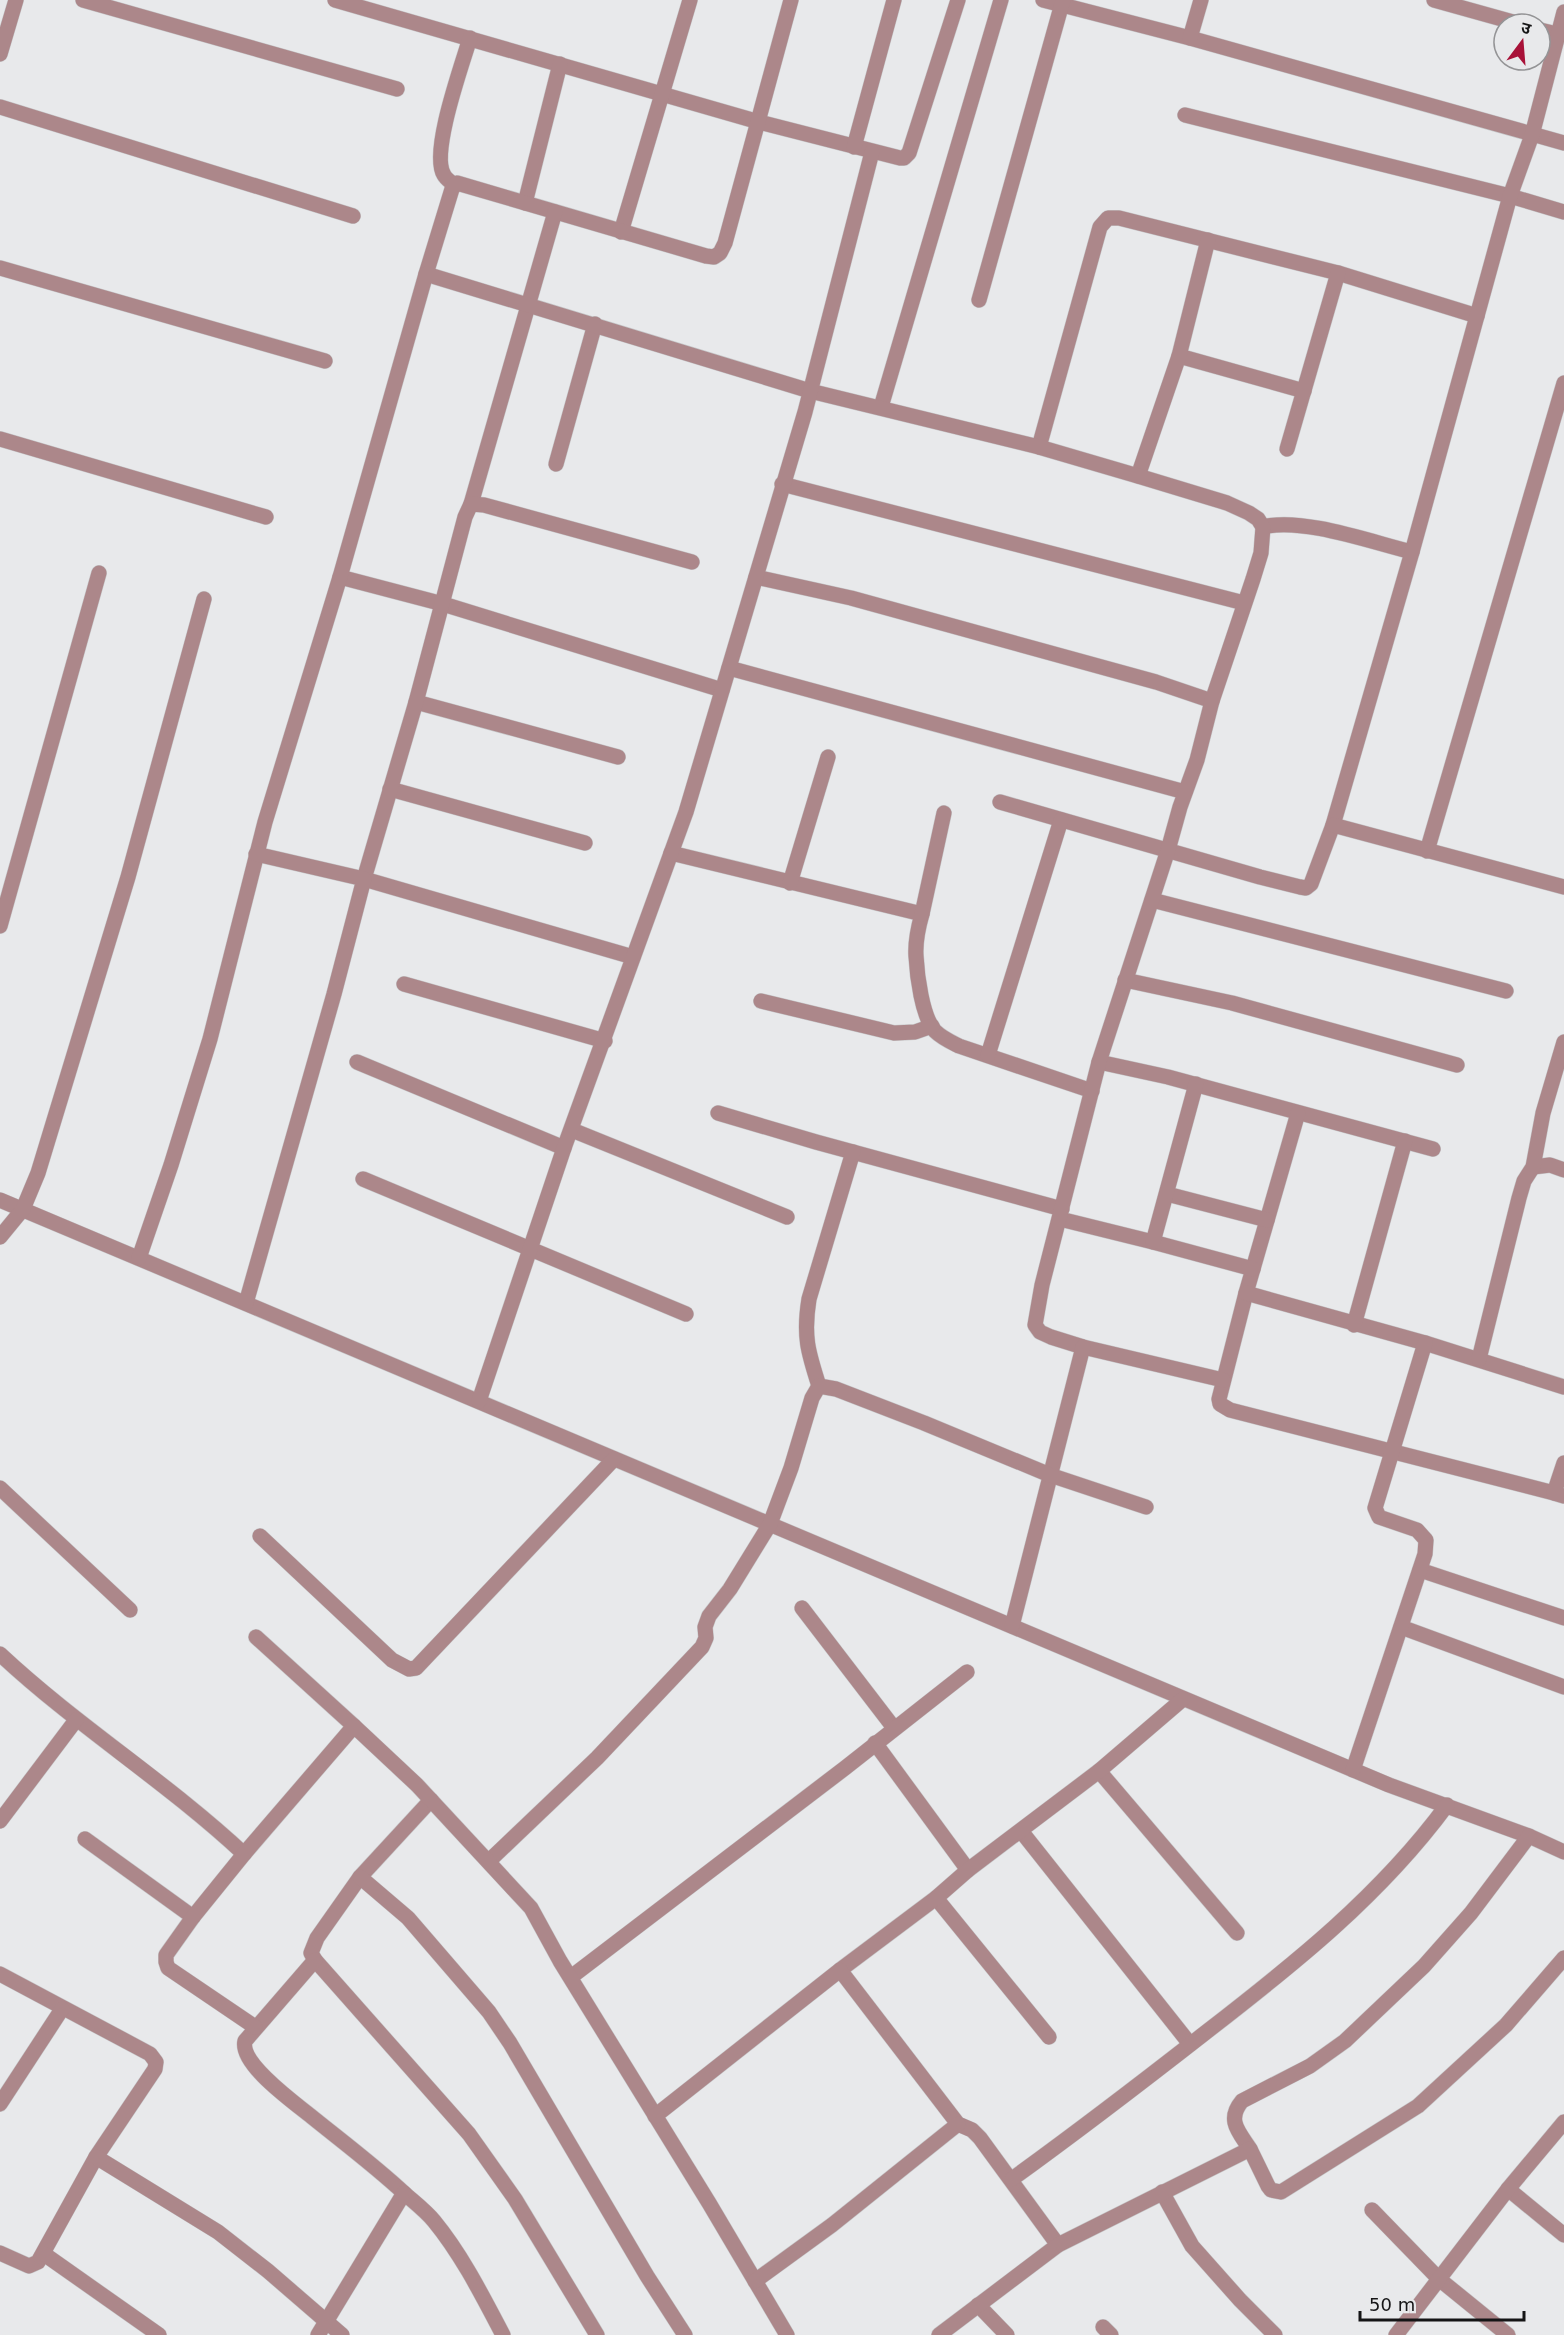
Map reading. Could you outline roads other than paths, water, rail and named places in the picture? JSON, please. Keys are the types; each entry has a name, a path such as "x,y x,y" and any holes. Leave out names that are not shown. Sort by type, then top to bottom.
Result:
{"street":[{"path":"0,54 16,0"},
{"path":"82,0 397,89"},
{"path":"335,0 759,122 900,158 904,158 909,153 958,0"},
{"path":"621,232 690,0"},
{"path":"454,185 463,183 555,213 714,258 725,243 791,0"},
{"path":"854,147 894,0"},
{"path":"881,407 1001,0"},
{"path":"1043,0 1062,2 1564,143"},
{"path":"1190,38 1201,0"},
{"path":"1434,0 1492,16"},
{"path":"979,300 1062,2"},
{"path":"1000,802 1260,877 1306,888 1311,884 1333,825 1412,552 1510,196 1532,135 1564,12"},
{"path":"1552,33 1557,34"},
{"path":"454,185 444,176 441,165 441,141 470,38"},
{"path":"525,203 560,64"},
{"path":"0,107 353,216"},
{"path":"1185,115 1510,196 1564,212"},
{"path":"479,1401 564,1148 605,1041 686,812 810,391 873,152"},
{"path":"139,1258 210,1040 256,854 340,577 426,274 454,185"},
{"path":"246,1303 334,994 364,879 416,702 465,517 471,504 530,305 555,213"},
{"path":"1039,447 1101,227 1108,218 1119,218 1338,273 1478,316"},
{"path":"1138,476 1179,356 1208,240"},
{"path":"0,267 325,361"},
{"path":"1287,448 1338,273"},
{"path":"426,274 810,391 1039,447 1138,476 1227,503 1258,519 1263,527 1261,553 1212,701 1197,760 1100,1062 1042,1285 1035,1325 1040,1332 1083,1347 1223,1380"},
{"path":"556,464 595,324"},
{"path":"1179,356 1304,391"},
{"path":"1427,851 1564,383"},
{"path":"0,439 266,517"},
{"path":"782,484 1244,603"},
{"path":"471,504 484,504 692,562"},
{"path":"1263,527 1278,523 1306,525 1412,552"},
{"path":"0,926 99,573"},
{"path":"340,577 443,604 722,690"},
{"path":"756,577 851,597 1156,682 1212,701"},
{"path":"0,1237 23,1209 39,1173 98,980 204,599"},
{"path":"729,668 1185,792"},
{"path":"416,702 618,757"},
{"path":"790,883 828,757"},
{"path":"390,789 585,843"},
{"path":"944,813 916,934 916,956 924,1007 932,1026 945,1040 1092,1091"},
{"path":"988,1056 1061,820"},
{"path":"1333,825 1564,887"},
{"path":"671,853 922,914"},
{"path":"256,854 364,879 633,957"},
{"path":"1152,900 1506,991"},
{"path":"1125,980 1232,1003 1457,1065"},
{"path":"404,984 605,1041"},
{"path":"761,1001 894,1033 915,1032 932,1026"},
{"path":"1479,1359 1519,1198 1524,1181 1533,1167 1543,1113 1564,1042"},
{"path":"357,1062 564,1148"},
{"path":"1100,1062 1196,1084 1433,1149"},
{"path":"1153,1242 1196,1084"},
{"path":"718,1113 1153,1242 1253,1269"},
{"path":"1298,1113 1245,1293 1223,1380 1219,1400 1224,1407 1559,1495 1564,1463"},
{"path":"572,1130 787,1217"},
{"path":"1354,1325 1405,1141"},
{"path":"489,1861 597,1758 702,1647 706,1638 705,1626 709,1616 730,1589 770,1524 791,1468 812,1398 819,1386 805,1338 806,1318 809,1299 853,1152"},
{"path":"1533,1167 1550,1165 1564,1170"},
{"path":"363,1179 686,1314"},
{"path":"1167,1194 1267,1220"},
{"path":"0,1200 1353,1770 1528,1836 1564,1852"},
{"path":"1245,1293 1425,1343 1564,1387"},
{"path":"1353,1770 1426,1547 1424,1537 1417,1530 1385,1520 1376,1513 1375,1508 1425,1343"},
{"path":"1012,1626 1083,1347"},
{"path":"819,1386 836,1389 1050,1475 1146,1507"},
{"path":"260,1536 392,1660 409,1669 416,1668 614,1458"},
{"path":"0,1488 130,1610"},
{"path":"1420,1570 1564,1618"},
{"path":"802,1608 894,1728"},
{"path":"1401,1627 1564,1688"},
{"path":"256,1637 431,1800 531,1908 787,2335"},
{"path":"0,1654 76,1720 180,1798 244,1854"},
{"path":"571,1977 967,1672"},
{"path":"656,2116 936,1898 968,1870 1099,1771 1183,1698"},
{"path":"0,1821 76,1720"},
{"path":"255,2027 168,1968 166,1956 244,1854 354,1726"},
{"path":"875,1743 968,1870"},
{"path":"1099,1771 1237,1934"},
{"path":"431,1800 360,1877 317,1938 311,1953 469,2134 515,2199 597,2335"},
{"path":"1012,2179 1072,2136 1302,1956 1344,1919 1402,1862 1447,1805"},
{"path":"1021,1831 1190,2044"},
{"path":"1528,1836 1471,1913 1424,1966 1345,2040 1310,2066 1242,2101 1236,2109 1234,2120 1236,2127 1250,2149 1268,2186 1276,2192 1281,2192 1418,2106 1506,2025 1564,1958"},
{"path":"85,1839 194,1917"},
{"path":"360,1877 408,1918 489,2012 510,2043 647,2276 685,2335"},
{"path":"936,1898 1049,2037"},
{"path":"315,1960 255,2027 244,2046 247,2058 290,2099 376,2168 433,2219 448,2240 503,2335"},
{"path":"840,1971 958,2124 972,2130 980,2138 1058,2245"},
{"path":"0,1974 150,2054 156,2062 155,2069 96,2157 38,2262 29,2266 1,2256"},
{"path":"0,2104 62,2009"},
{"path":"1396,2335 1508,2189 1564,2122"},
{"path":"755,2281 832,2225 958,2124"},
{"path":"939,2335 1058,2245 1250,2149"},
{"path":"96,2157 218,2232 268,2271 322,2329 342,2335"},
{"path":"1508,2189 1564,2235"},
{"path":"1162,2192 1192,2246 1275,2335"},
{"path":"322,2329 404,2193"},
{"path":"1372,2210 1439,2279 1508,2335"},
{"path":"44,2254 159,2335"},
{"path":"978,2305 1007,2335"}]}
